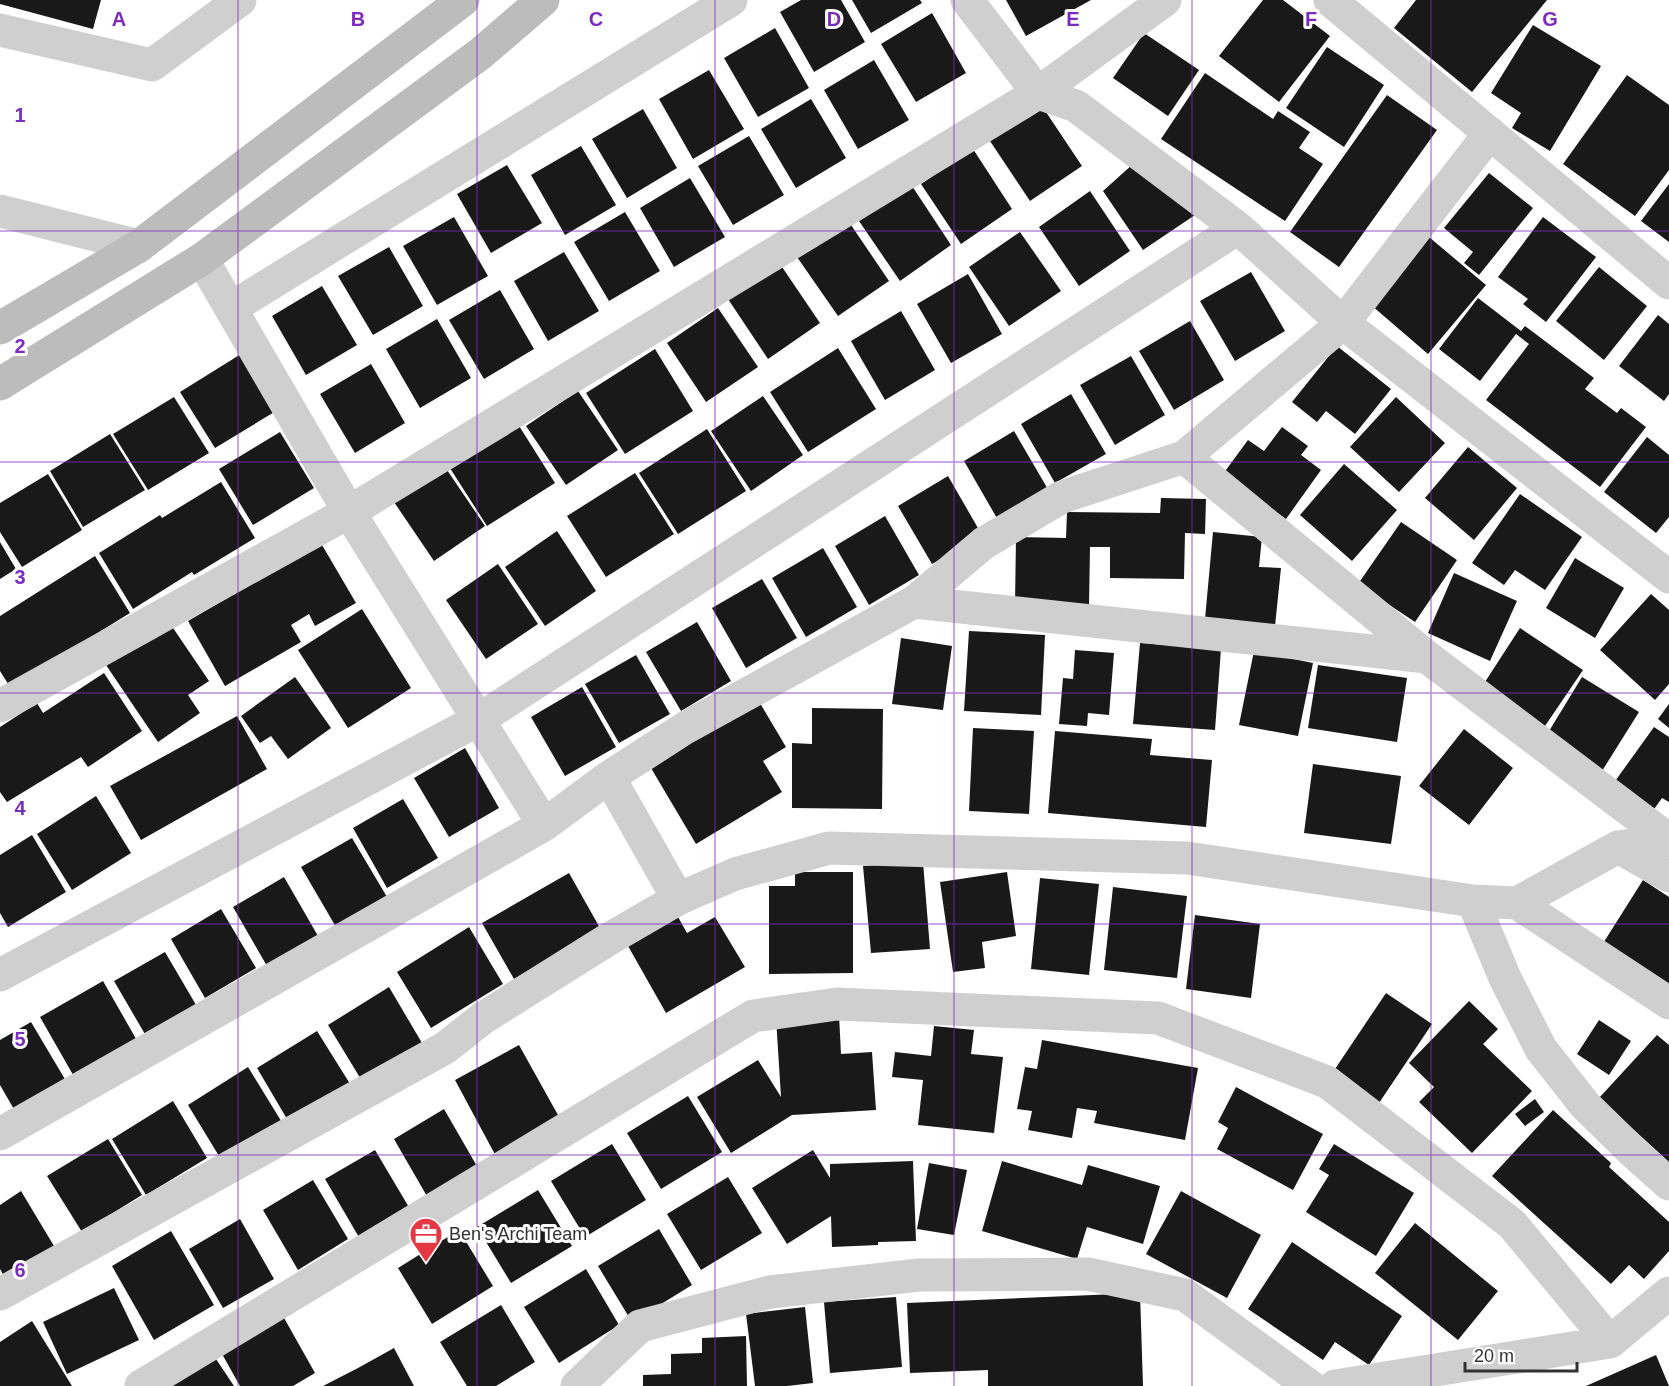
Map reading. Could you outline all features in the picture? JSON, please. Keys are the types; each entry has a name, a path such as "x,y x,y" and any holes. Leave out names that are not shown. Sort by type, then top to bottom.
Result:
{"main road":[{"path":"0,328 139,246 463,0"},
{"path":"0,384 202,259 480,54 543,0"}],"street":[{"path":"0,30 152,65 240,0"},
{"path":"231,308 731,0"},
{"path":"967,0 1038,93 1076,106 1238,228 1343,323 1669,578"},
{"path":"0,706 349,512 1038,93 1165,0"},
{"path":"1330,0 1669,283"},
{"path":"0,1134 544,825 609,777 685,728 914,602 984,543 1062,497 1184,458 1343,323 1490,133"},
{"path":"0,212 139,246"},
{"path":"0,975 478,720 1238,228"},
{"path":"202,259 349,512 544,825"},
{"path":"1184,458 1427,657 1669,841"},
{"path":"914,602 1427,657"},
{"path":"609,777 678,899"},
{"path":"1517,903 1618,847 1669,841"},
{"path":"1618,847 1669,876"},
{"path":"0,1294 445,1048 483,1018 678,899 735,874 829,848 1187,858 1473,901 1517,903 1669,1003"},
{"path":"1473,901 1505,978 1541,1049 1586,1105 1669,1184"},
{"path":"141,1386 753,1016 837,1004 1158,1018 1327,1082 1512,1224 1610,1342"},
{"path":"577,1386 640,1326 770,1292 919,1275 1088,1274 1185,1295 1310,1386"},
{"path":"1335,1386 1610,1342 1669,1293"}],"building":[{"path":"0,0 101,0 93,29 0,4"},
{"path":"801,0 841,0 865,42 814,72 780,12"},
{"path":"852,0 920,0 922,3 871,33"},
{"path":"1006,0 1091,0 1026,36"},
{"path":"1263,0 1283,0 1330,36 1279,102 1219,56"},
{"path":"1416,0 1547,0 1472,92 1394,28"},
{"path":"932,13 966,73 916,102 881,44"},
{"path":"1533,25 1601,66 1550,151 1512,128 1521,113 1491,93"},
{"path":"775,28 809,88 758,117 724,58"},
{"path":"1144,33 1199,70 1168,116 1113,78"},
{"path":"1327,47 1384,85 1344,147 1286,108"},
{"path":"874,60 909,120 858,149 824,90"},
{"path":"709,70 744,129 693,159 659,99"},
{"path":"1205,73 1273,119 1278,111 1310,132 1299,148 1323,164 1285,221 1161,139"},
{"path":"1627,75 1669,105 1669,170 1635,216 1563,164"},
{"path":"1387,95 1437,130 1339,267 1290,232"},
{"path":"811,99 846,158 796,188 761,129"},
{"path":"1042,106 1082,166 1030,201 990,141"},
{"path":"643,109 677,168 627,198 592,139"},
{"path":"749,136 784,195 733,225 698,166"},
{"path":"581,146 616,205 565,235 531,175"},
{"path":"973,149 1012,209 961,244 921,184"},
{"path":"1133,164 1195,215 1143,250 1103,191"},
{"path":"507,165 542,223 491,253 457,194"},
{"path":"1489,173 1533,208 1479,275 1464,263 1473,252 1444,228"},
{"path":"690,178 725,237 674,267 640,208"},
{"path":"1669,184 1669,242 1641,221"},
{"path":"912,186 951,245 900,281 859,221"},
{"path":"1090,191 1130,251 1079,286 1039,227"},
{"path":"625,212 660,271 609,301 574,242"},
{"path":"454,217 488,276 437,305 403,246"},
{"path":"1543,217 1596,257 1546,322 1523,304 1528,299 1498,277"},
{"path":"849,222 889,281 838,316 797,257"},
{"path":"1020,232 1061,291 1009,326 969,267"},
{"path":"1429,237 1486,285 1428,354 1371,305"},
{"path":"389,247 423,306 373,335 338,276"},
{"path":"564,252 599,311 548,341 514,281"},
{"path":"780,264 820,323 768,359 728,299"},
{"path":"1599,267 1647,306 1604,360 1556,321"},
{"path":"1251,272 1285,331 1235,361 1200,301"},
{"path":"968,274 1002,334 951,363 917,304"},
{"path":"322,286 357,345 306,375 272,316"},
{"path":"500,290 534,349 484,379 449,320"},
{"path":"1478,298 1521,331 1525,326 1594,378 1585,389 1617,413 1621,408 1646,427 1600,487 1486,400 1529,344 1516,334 1480,381 1439,349"},
{"path":"718,308 758,367 706,402 667,343"},
{"path":"901,311 935,370 885,400 851,341"},
{"path":"1658,315 1669,324 1669,394 1664,401 1619,366"},
{"path":"437,319 471,378 420,408 386,349"},
{"path":"1190,321 1224,380 1174,410 1139,351"},
{"path":"1337,346 1391,389 1355,434 1326,411 1317,422 1292,402"},
{"path":"838,348 876,409 808,452 770,392"},
{"path":"655,349 693,411 625,454 586,393"},
{"path":"241,354 276,411 215,448 180,392"},
{"path":"1131,356 1165,415 1115,445 1080,385"},
{"path":"371,364 405,423 355,453 320,394"},
{"path":"578,391 618,450 566,485 526,426"},
{"path":"1071,394 1106,454 1055,483 1021,424"},
{"path":"763,396 803,455 751,491 711,431"},
{"path":"174,397 209,453 148,490 113,434"},
{"path":"1396,397 1445,443 1399,492 1350,447"},
{"path":"516,421 555,483 487,526 448,465"},
{"path":"1282,427 1308,446 1301,455 1321,470 1286,519 1223,474 1248,440 1264,451"},
{"path":"707,429 746,491 678,534 639,473"},
{"path":"1014,431 1049,491 998,520 964,461"},
{"path":"280,432 314,488 253,525 219,469"},
{"path":"110,434 145,490 83,527 50,471"},
{"path":"1647,437 1669,455 1669,517 1656,533 1604,492"},
{"path":"1468,447 1517,488 1474,540 1425,498"},
{"path":"1344,464 1397,510 1352,561 1300,515"},
{"path":"445,467 485,526 434,561 394,502"},
{"path":"635,473 674,534 606,577 567,516"},
{"path":"48,474 82,530 22,567 0,532 0,503"},
{"path":"948,476 982,535 932,564 898,506"},
{"path":"221,482 255,538 194,575 192,572 133,609 99,553 160,515 162,518"},
{"path":"1520,494 1582,537 1545,590 1515,570 1504,585 1472,563"},
{"path":"1161,498 1206,499 1205,534 1185,533 1184,579 1110,578 1110,547 1090,547 1089,605 1015,604 1016,537 1066,538 1067,512 1160,513"},
{"path":"885,516 919,575 869,605 835,546"},
{"path":"1401,522 1457,560 1415,622 1358,584"},
{"path":"557,531 596,591 545,626 505,567"},
{"path":"1213,532 1262,537 1259,567 1281,568 1275,626 1205,619"},
{"path":"315,533 356,603 315,626 309,614 291,625 301,642 225,686 188,621 248,586"},
{"path":"0,542 16,569 0,579"},
{"path":"823,548 857,607 806,637 772,578"},
{"path":"95,556 130,613 10,687 0,671 0,616"},
{"path":"1575,558 1624,588 1595,638 1546,608"},
{"path":"498,564 538,624 486,659 446,600"},
{"path":"1454,573 1517,601 1490,661 1428,633"},
{"path":"762,579 797,638 746,668 712,608"},
{"path":"1651,594 1669,610 1669,684 1655,700 1600,650"},
{"path":"362,609 411,688 348,728 298,650"},
{"path":"169,622 209,681 188,695 200,713 158,742 106,665"},
{"path":"697,622 731,681 681,711 646,652"},
{"path":"1520,628 1583,670 1545,726 1483,685"},
{"path":"969,631 1045,635 1041,715 964,711"},
{"path":"901,638 952,646 943,710 892,704"},
{"path":"1140,643 1221,649 1215,730 1133,724"},
{"path":"1075,650 1114,653 1109,715 1088,713 1087,726 1059,724 1063,678 1073,679"},
{"path":"1254,651 1313,663 1298,736 1239,725"},
{"path":"636,655 670,714 619,743 585,684"},
{"path":"1318,665 1407,678 1397,742 1308,728"},
{"path":"104,673 142,731 88,767 81,757 7,802 0,792 0,727 37,703 43,713"},
{"path":"295,677 331,728 288,759 271,736 260,743 241,716"},
{"path":"1582,677 1639,712 1602,771 1546,736"},
{"path":"582,687 616,747 565,776 531,717"},
{"path":"757,698 786,747 763,761 782,792 696,844 648,763"},
{"path":"1669,704 1669,728 1658,719"},
{"path":"812,708 883,709 882,809 792,808 792,743 812,744"},
{"path":"237,716 267,769 141,840 110,786"},
{"path":"1654,727 1669,737 1669,802 1662,798 1652,812 1613,784"},
{"path":"973,728 1034,731 1029,814 969,811"},
{"path":"1464,729 1513,768 1469,825 1419,786"},
{"path":"1055,731 1152,739 1150,755 1212,760 1206,827 1048,813"},
{"path":"465,748 499,808 449,837 414,778"},
{"path":"1313,764 1401,776 1391,844 1304,833"},
{"path":"96,796 131,853 72,890 37,834"},
{"path":"403,799 438,858 387,888 353,828"},
{"path":"32,835 66,892 8,927 0,913 0,855"},
{"path":"352,838 387,897 336,927 301,867"},
{"path":"923,862 930,949 871,953 863,866"},
{"path":"795,872 853,872 853,973 769,974 769,886 795,886"},
{"path":"1007,872 1016,936 982,942 985,968 953,972 940,882"},
{"path":"569,873 600,928 514,979 482,923"},
{"path":"284,877 318,936 267,966 233,907"},
{"path":"1040,878 1099,884 1089,975 1031,969"},
{"path":"1643,880 1669,897 1669,988 1602,945"},
{"path":"1113,887 1187,896 1177,978 1104,970"},
{"path":"221,909 256,968 205,998 171,939"},
{"path":"1195,915 1260,924 1251,998 1186,989"},
{"path":"678,917 687,933 715,917 745,967 666,1013 628,946"},
{"path":"469,927 503,984 431,1028 397,972"},
{"path":"165,952 199,1010 149,1041 114,981"},
{"path":"103,981 139,1044 76,1080 40,1017"},
{"path":"389,987 422,1043 362,1081 328,1025"},
{"path":"1386,993 1432,1024 1379,1103 1333,1072"},
{"path":"1469,1001 1498,1029 1483,1044 1532,1091 1472,1153 1419,1102 1434,1087 1409,1063"},
{"path":"839,1015 841,1054 872,1052 876,1110 792,1115 731,1153 697,1097 758,1060 781,1097 776,1018"},
{"path":"1599,1020 1631,1041 1609,1075 1577,1054"},
{"path":"31,1022 66,1081 15,1111 0,1085 0,1040"},
{"path":"934,1026 974,1030 971,1054 1003,1057 994,1133 918,1125 923,1080 892,1077 895,1052 931,1056"},
{"path":"317,1031 352,1087 290,1124 257,1068"},
{"path":"1657,1035 1669,1045 1669,1162 1599,1098"},
{"path":"1042,1040 1198,1068 1185,1140 1094,1123 1097,1111 1077,1108 1072,1138 1028,1130 1032,1111 1017,1109 1025,1067 1037,1069"},
{"path":"519,1045 563,1124 498,1160 455,1080"},
{"path":"248,1067 283,1124 222,1161 188,1105"},
{"path":"1236,1087 1323,1134 1293,1190 1217,1149 1228,1128 1218,1122"},
{"path":"688,1096 722,1152 661,1189 627,1133"},
{"path":"1535,1099 1544,1112 1525,1126 1515,1114"},
{"path":"173,1101 207,1158 146,1195 112,1139"},
{"path":"444,1109 478,1168 428,1198 394,1139"},
{"path":"1553,1110 1611,1163 1609,1167 1669,1222 1669,1251 1644,1279 1629,1265 1611,1284 1492,1176"},
{"path":"108,1139 142,1195 82,1232 47,1176"},
{"path":"612,1144 646,1200 585,1237 551,1181"},
{"path":"1334,1144 1414,1193 1376,1256 1306,1212 1329,1175 1319,1169"},
{"path":"375,1150 410,1209 360,1239 325,1179"},
{"path":"813,1150 830,1178 830,1164 913,1161 916,1241 832,1247 831,1216 787,1244 752,1188"},
{"path":"1002,1161 1082,1185 1088,1165 1160,1186 1143,1244 1087,1227 1077,1259 982,1231"},
{"path":"929,1163 967,1170 954,1235 917,1229"},
{"path":"728,1177 762,1233 701,1270 667,1214"},
{"path":"313,1180 348,1239 298,1270 263,1210"},
{"path":"538,1190 572,1246 511,1283 477,1227"},
{"path":"21,1191 54,1246 4,1276 0,1269 0,1205"},
{"path":"1181,1191 1261,1235 1227,1298 1146,1254"},
{"path":"240,1219 274,1279 223,1308 189,1249"},
{"path":"1415,1223 1498,1291 1458,1340 1375,1273"},
{"path":"659,1229 692,1285 632,1322 598,1266"},
{"path":"459,1230 493,1286 432,1324 398,1268"},
{"path":"171,1231 214,1305 154,1340 112,1266"},
{"path":"1292,1242 1402,1316 1369,1365 1335,1342 1323,1360 1248,1309"},
{"path":"586,1269 619,1325 559,1363 524,1307"},
{"path":"114,1288 139,1340 67,1374 43,1322"},
{"path":"1140,1293 1143,1386 988,1386 988,1370 910,1373 907,1303"},
{"path":"896,1297 902,1367 830,1373 824,1302"},
{"path":"501,1305 535,1362 496,1386 467,1386 440,1342"},
{"path":"805,1307 813,1383 755,1386 746,1314"},
{"path":"279,1309 315,1373 293,1386 240,1386 217,1345"},
{"path":"32,1321 72,1386 0,1386 0,1342"},
{"path":"746,1336 747,1386 643,1386 643,1375 671,1374 671,1354 702,1353 702,1338"},
{"path":"208,1347 234,1386 149,1386"},
{"path":"394,1348 414,1386 323,1386 358,1368"},
{"path":"1656,1355 1669,1386 1586,1386"}],"place":[{"name":"Ben's Archi Team","path":"426,1263"}]}
